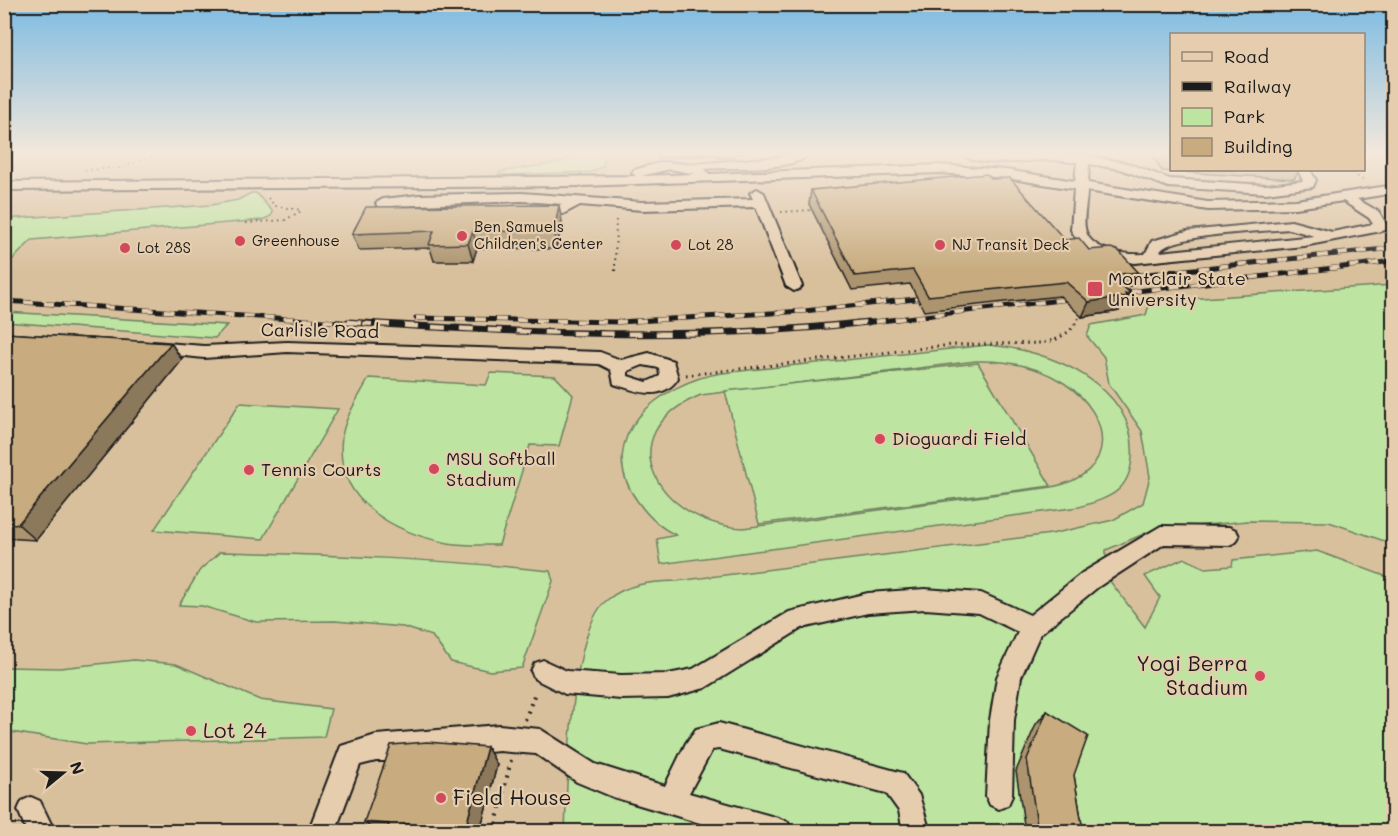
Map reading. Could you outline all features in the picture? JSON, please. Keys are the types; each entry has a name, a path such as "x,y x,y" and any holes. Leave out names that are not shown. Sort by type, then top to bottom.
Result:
{"street":[{"path":"756,192 795,286"},
{"path":"1080,192 1077,222 1082,239 1106,255 1119,259 1150,258 1293,243 1381,227 1380,221 1374,215 1346,197"},
{"path":"1119,192 1209,206 1286,205 1376,192"},
{"path":"424,215 390,214 386,212 382,203 419,199 522,197 642,206 760,203"},
{"path":"519,214 554,212 579,200"},
{"name":"Carlisle Road","path":"133,347 204,352 287,347 600,358 614,362 619,374 646,388 657,387 669,378"},
{"path":"619,374 638,360 655,359 667,365 669,378"},
{"path":"999,796 1002,720 1010,676 1032,627 1090,580 1161,535 1229,536"},
{"path":"543,671 566,682 621,687 668,686 697,680 797,619 879,602 925,598 981,603 1032,627"},
{"path":"672,800 695,752 705,738 719,736 894,782 906,794 914,810 917,831"},
{"path":"321,831 335,801 350,755 376,748 499,738 540,742 586,773 778,831"}],"path":[{"path":"246,223 285,220 303,210 275,206 268,201 267,195"},
{"path":"779,212 812,210"},
{"path":"613,213 617,220 615,271"},
{"path":"669,378 697,372 952,345 1041,343 1055,340 1070,331 1083,314 1078,309 1084,309 1086,314"}],"shaded area":[{"name":"Montclair State University","path":"5,192 1393,192 1393,831 5,831"}],"green space":[{"path":"251,193 256,193 273,212 271,216 262,220 32,240 5,267 5,219 211,205 238,200"},
{"path":"1393,285 1393,544 1329,522 1248,521 1153,530 1106,550 1106,576 1145,627 1160,597 1145,576 1184,558 1205,568 1232,566 1233,560 1317,551 1393,579 1393,831 565,832 569,745 578,673 585,642 595,616 607,600 615,594 649,583 1051,534 1113,520 1143,503 1150,477 1142,431 1109,384 1104,357 1087,336 1091,325 1146,315 1148,308 1158,301"},
{"path":"4,312 227,325 215,338 5,322"},
{"path":"988,345 1012,348 1062,363 1105,391 1120,410 1130,432 1132,458 1130,470 1122,487 1108,497 1079,507 661,564 657,539 676,535 646,512 625,478 622,456 627,435 639,416 656,401 676,388 699,378 722,373","holes":["988,361 1021,365 1043,372 1064,383 1081,396 1100,427 1102,442 1098,457 1089,470 1074,480 1052,487 743,528 713,522 688,511 667,494 654,474 650,453 655,432 672,412 701,395"]},
{"name":"Dioguardi Field","path":"978,363 1051,486 759,524 725,391"},
{"name":"MSU Softball Stadium","path":"491,373 555,376 573,395 559,446 530,445 499,545 460,545 428,538 389,522 372,510 358,496 347,479 342,460 342,437 346,422 369,378 486,385"},
{"name":"Tennis Courts","path":"240,403 338,409 263,539 154,530"},
{"path":"220,552 468,563 550,571 553,581 522,668 490,671 451,662 432,636 403,627 335,621 256,622 202,606 179,605 200,570"},
{"path":"134,660 176,664 260,700 331,709 324,737 87,744 5,731 5,667 60,668"}],"building":[{"name":"NJ Transit Deck","path":"812,192 1022,192 1065,240 1079,238 1089,250 1111,248 1119,251 1138,272 1111,275 1130,293 1125,294 1127,296 1089,302 1066,282 928,296 913,270 855,276"},
{"path":"559,205 554,232 473,231 468,244 429,245 434,231 352,234 366,207"},
{"path":"4,333 171,343 18,524 4,523"},
{"path":"1047,711 1088,736 1074,775 1083,831 1038,831 1027,759"},
{"name":"Field House","path":"427,742 487,747 465,830 405,824 402,831 387,831 389,824 364,822 391,745"}],"railway":[{"path":"1119,277 1394,248"},
{"path":"1111,294 1394,261"},
{"path":"416,318 619,322 804,311 934,297"},
{"path":"855,324 1078,298"},
{"path":"4,301 372,324"},
{"path":"348,322 608,334 738,332 868,322"}],"place":[{"name":"Ben Samuels Children's Center","path":"462,236"},
{"name":"Greenhouse","path":"240,241"},
{"name":"Lot 28","path":"676,245"},
{"name":"NJ Transit Deck","path":"940,245"},
{"name":"Lot 28S","path":"125,248"},
{"name":"Montclair State University","path":"1095,289"},
{"name":"Dioguardi Field","path":"880,439"},
{"name":"MSU Softball Stadium","path":"434,469"},
{"name":"Tennis Courts","path":"249,470"},
{"name":"Yogi Berra Stadium","path":"1260,676"},
{"name":"Lot 24","path":"191,731"},
{"name":"Field House","path":"441,798"}]}
